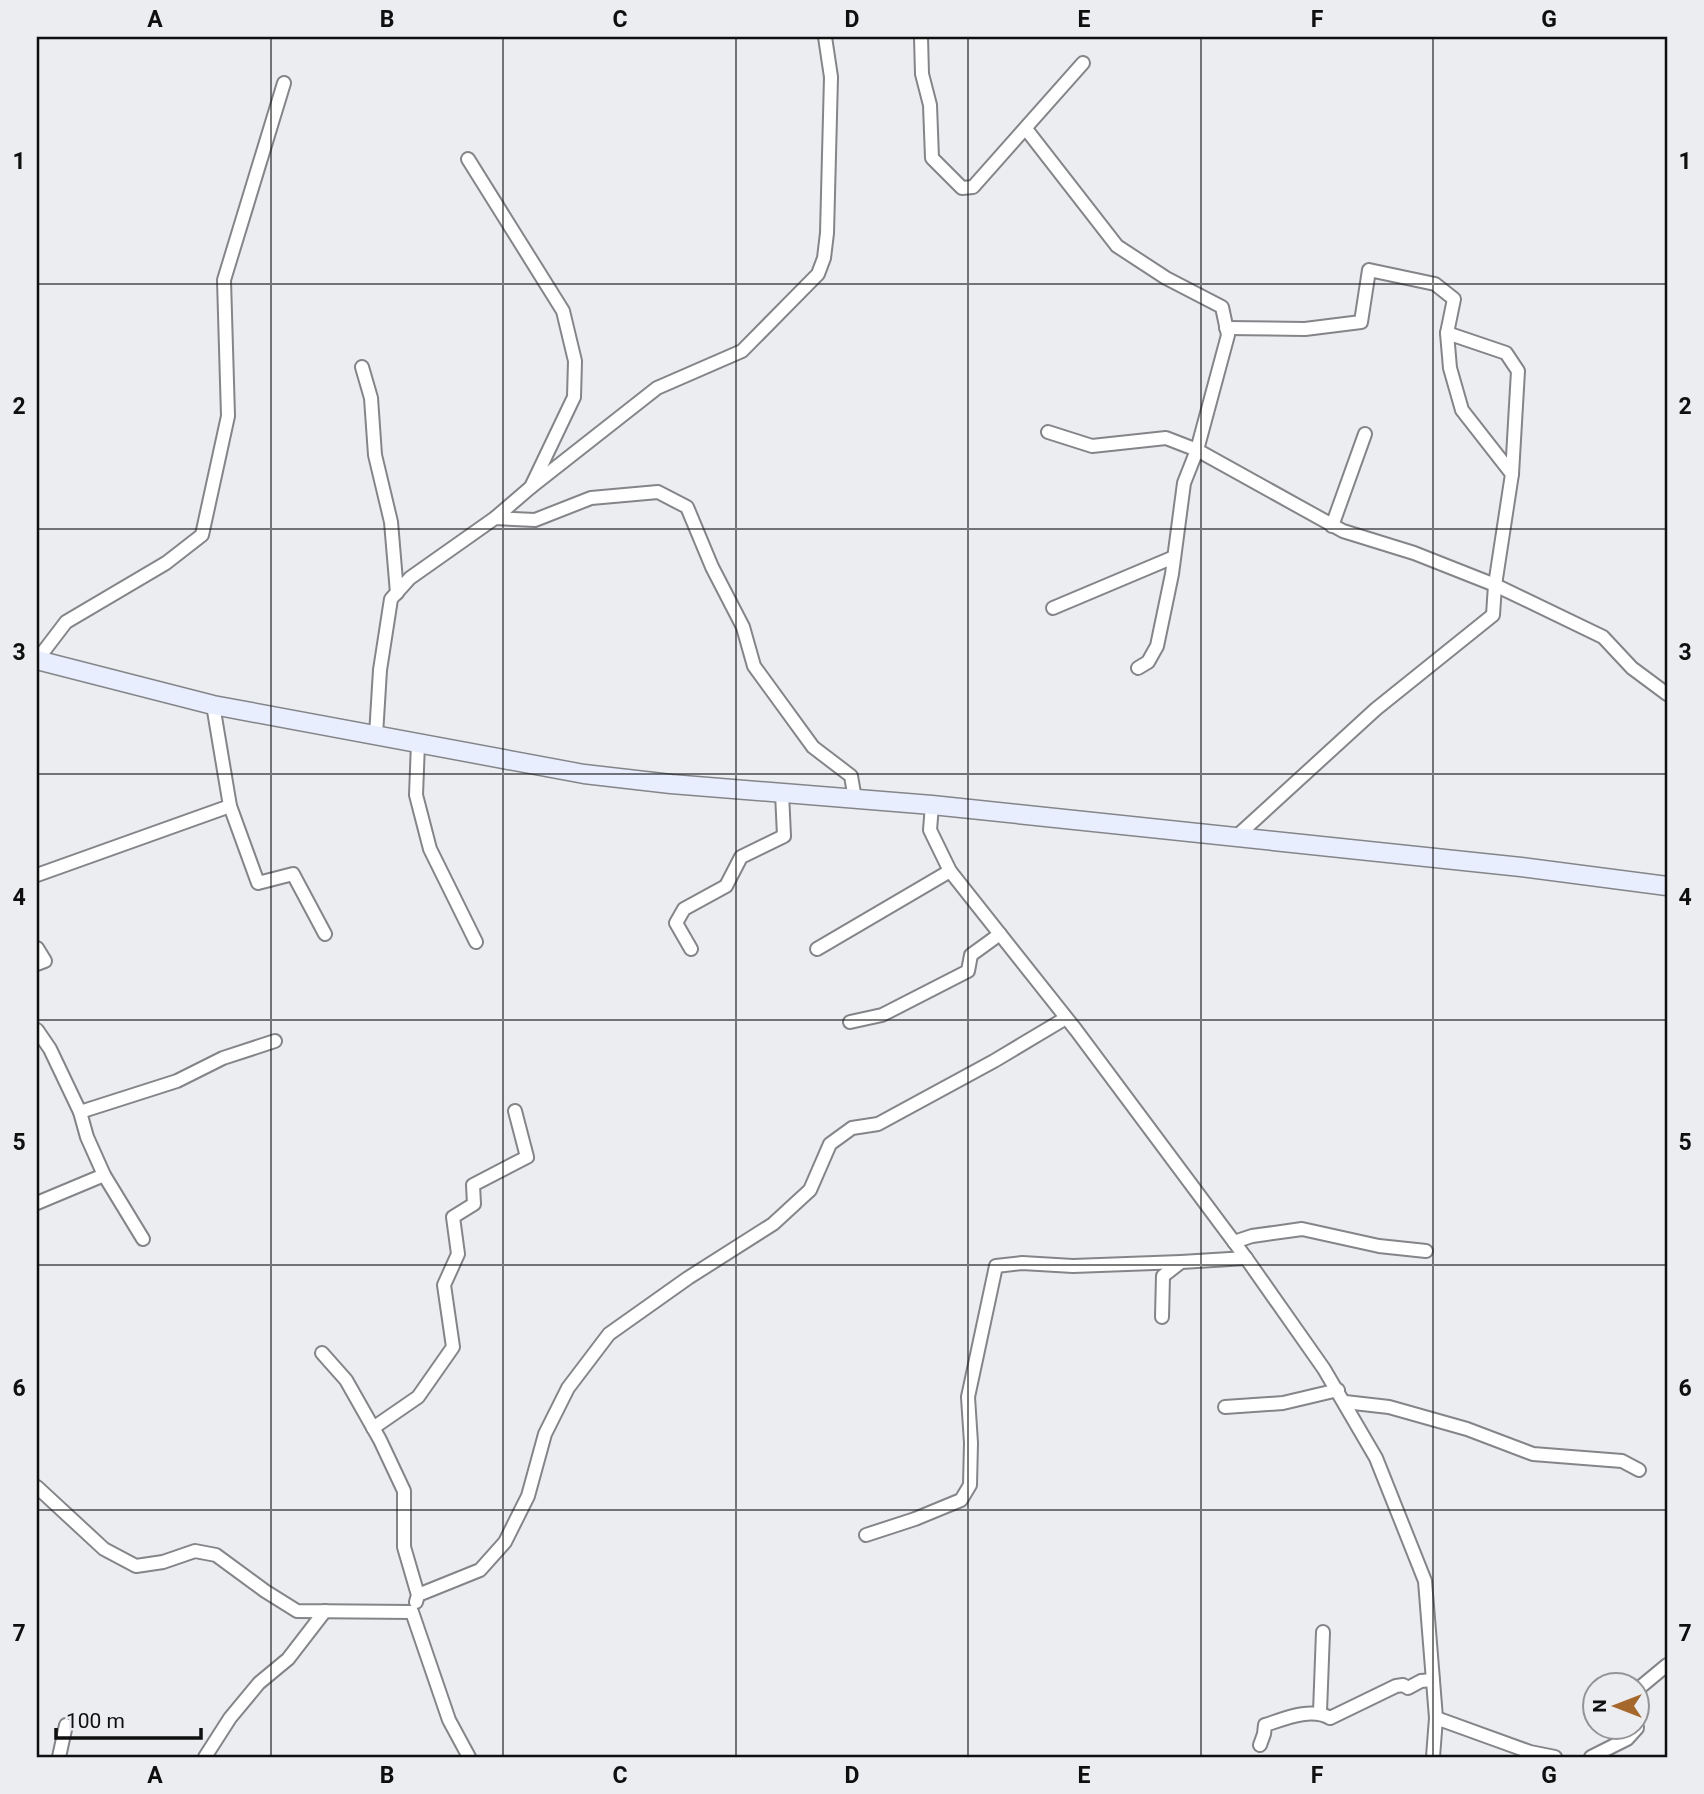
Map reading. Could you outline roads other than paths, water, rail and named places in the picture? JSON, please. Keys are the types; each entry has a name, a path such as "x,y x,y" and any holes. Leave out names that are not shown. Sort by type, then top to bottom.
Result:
{"main road":[{"path":"37,660 214,705 584,774 671,784 932,805 1521,867 1667,886"}],"street":[{"path":"376,735 380,670 391,600 410,578 495,518 657,388 742,351 818,274 824,258 827,220 831,77 825,37"},
{"path":"921,37 922,74 930,105 932,158 962,188 973,187 1083,63"},
{"path":"37,660 66,622 166,563 202,535 228,416 224,280 284,83"},
{"path":"1026,130 1117,246 1166,278 1222,307 1228,335 1197,450 1184,482 1174,557 1157,646 1148,662 1138,668"},
{"path":"468,159 563,311 575,361 574,397 531,487"},
{"path":"1226,328 1305,329 1361,322 1369,270 1435,284 1454,299 1447,333 1450,368 1462,410 1513,474"},
{"path":"1236,837 1376,709 1493,615 1495,585 1513,474 1518,371 1506,353 1447,333"},
{"path":"362,367 371,398 375,455 391,522 397,593"},
{"path":"1048,432 1092,446 1166,438 1197,450 1332,526 1414,553 1495,585 1603,637 1632,668 1667,694"},
{"path":"1332,526 1365,434"},
{"path":"495,518 535,520 591,498 658,492 687,507 712,567 743,627 754,666 813,747 851,776 855,799"},
{"path":"1054,608 1174,557"},
{"path":"214,705 230,806 258,883 293,874 325,934"},
{"path":"418,743 416,795 430,849 476,942"},
{"path":"691,949 676,923 684,909 726,886 741,857 784,836 782,793"},
{"path":"932,805 930,830 950,871 1066,1018 1246,1258 1338,1390 1376,1458 1425,1581 1436,1718 1433,1757"},
{"path":"37,875 230,806"},
{"path":"817,949 950,871"},
{"path":"850,1021 882,1015 968,971 971,955 1000,934"},
{"path":"37,948 45,961 37,964"},
{"path":"418,1595 480,1570 505,1542 528,1496 545,1434 568,1388 609,1334 688,1278 773,1224 810,1190 830,1144 852,1128 878,1124 1066,1018"},
{"path":"37,1030 50,1049 80,1112 87,1137 104,1175 143,1240"},
{"path":"80,1112 177,1080 223,1058 275,1041"},
{"path":"373,1428 418,1397 453,1347 444,1285 458,1254 453,1217 474,1204 473,1185 527,1157 515,1111"},
{"path":"37,1203 104,1175"},
{"path":"1234,1242 1252,1236 1303,1229 1380,1246 1426,1251"},
{"path":"866,1535 961,1500 970,1485 968,1397 996,1266 1022,1263 1073,1266 1246,1258"},
{"path":"1162,1317 1163,1276 1181,1262"},
{"path":"322,1353 346,1380 404,1491 404,1548 418,1595 412,1612 449,1720 469,1757"},
{"path":"1225,1407 1283,1403 1338,1390"},
{"path":"1345,1402 1389,1407 1467,1429 1533,1454 1622,1461 1639,1470"},
{"path":"37,1487 104,1549 136,1566 163,1562 195,1551 216,1555 297,1611 412,1612"},
{"path":"205,1757 230,1718 259,1684 288,1659 326,1611"},
{"path":"1320,1712 1323,1632"},
{"path":"1652,1677 1667,1665"},
{"path":"1260,1745 1265,1725 1320,1712 1330,1718 1396,1686 1403,1685 1408,1688 1421,1681 1433,1680"},
{"path":"1436,1718 1530,1752 1555,1757"},
{"path":"59,1757 66,1725"},
{"path":"1591,1757 1621,1742"}]}
